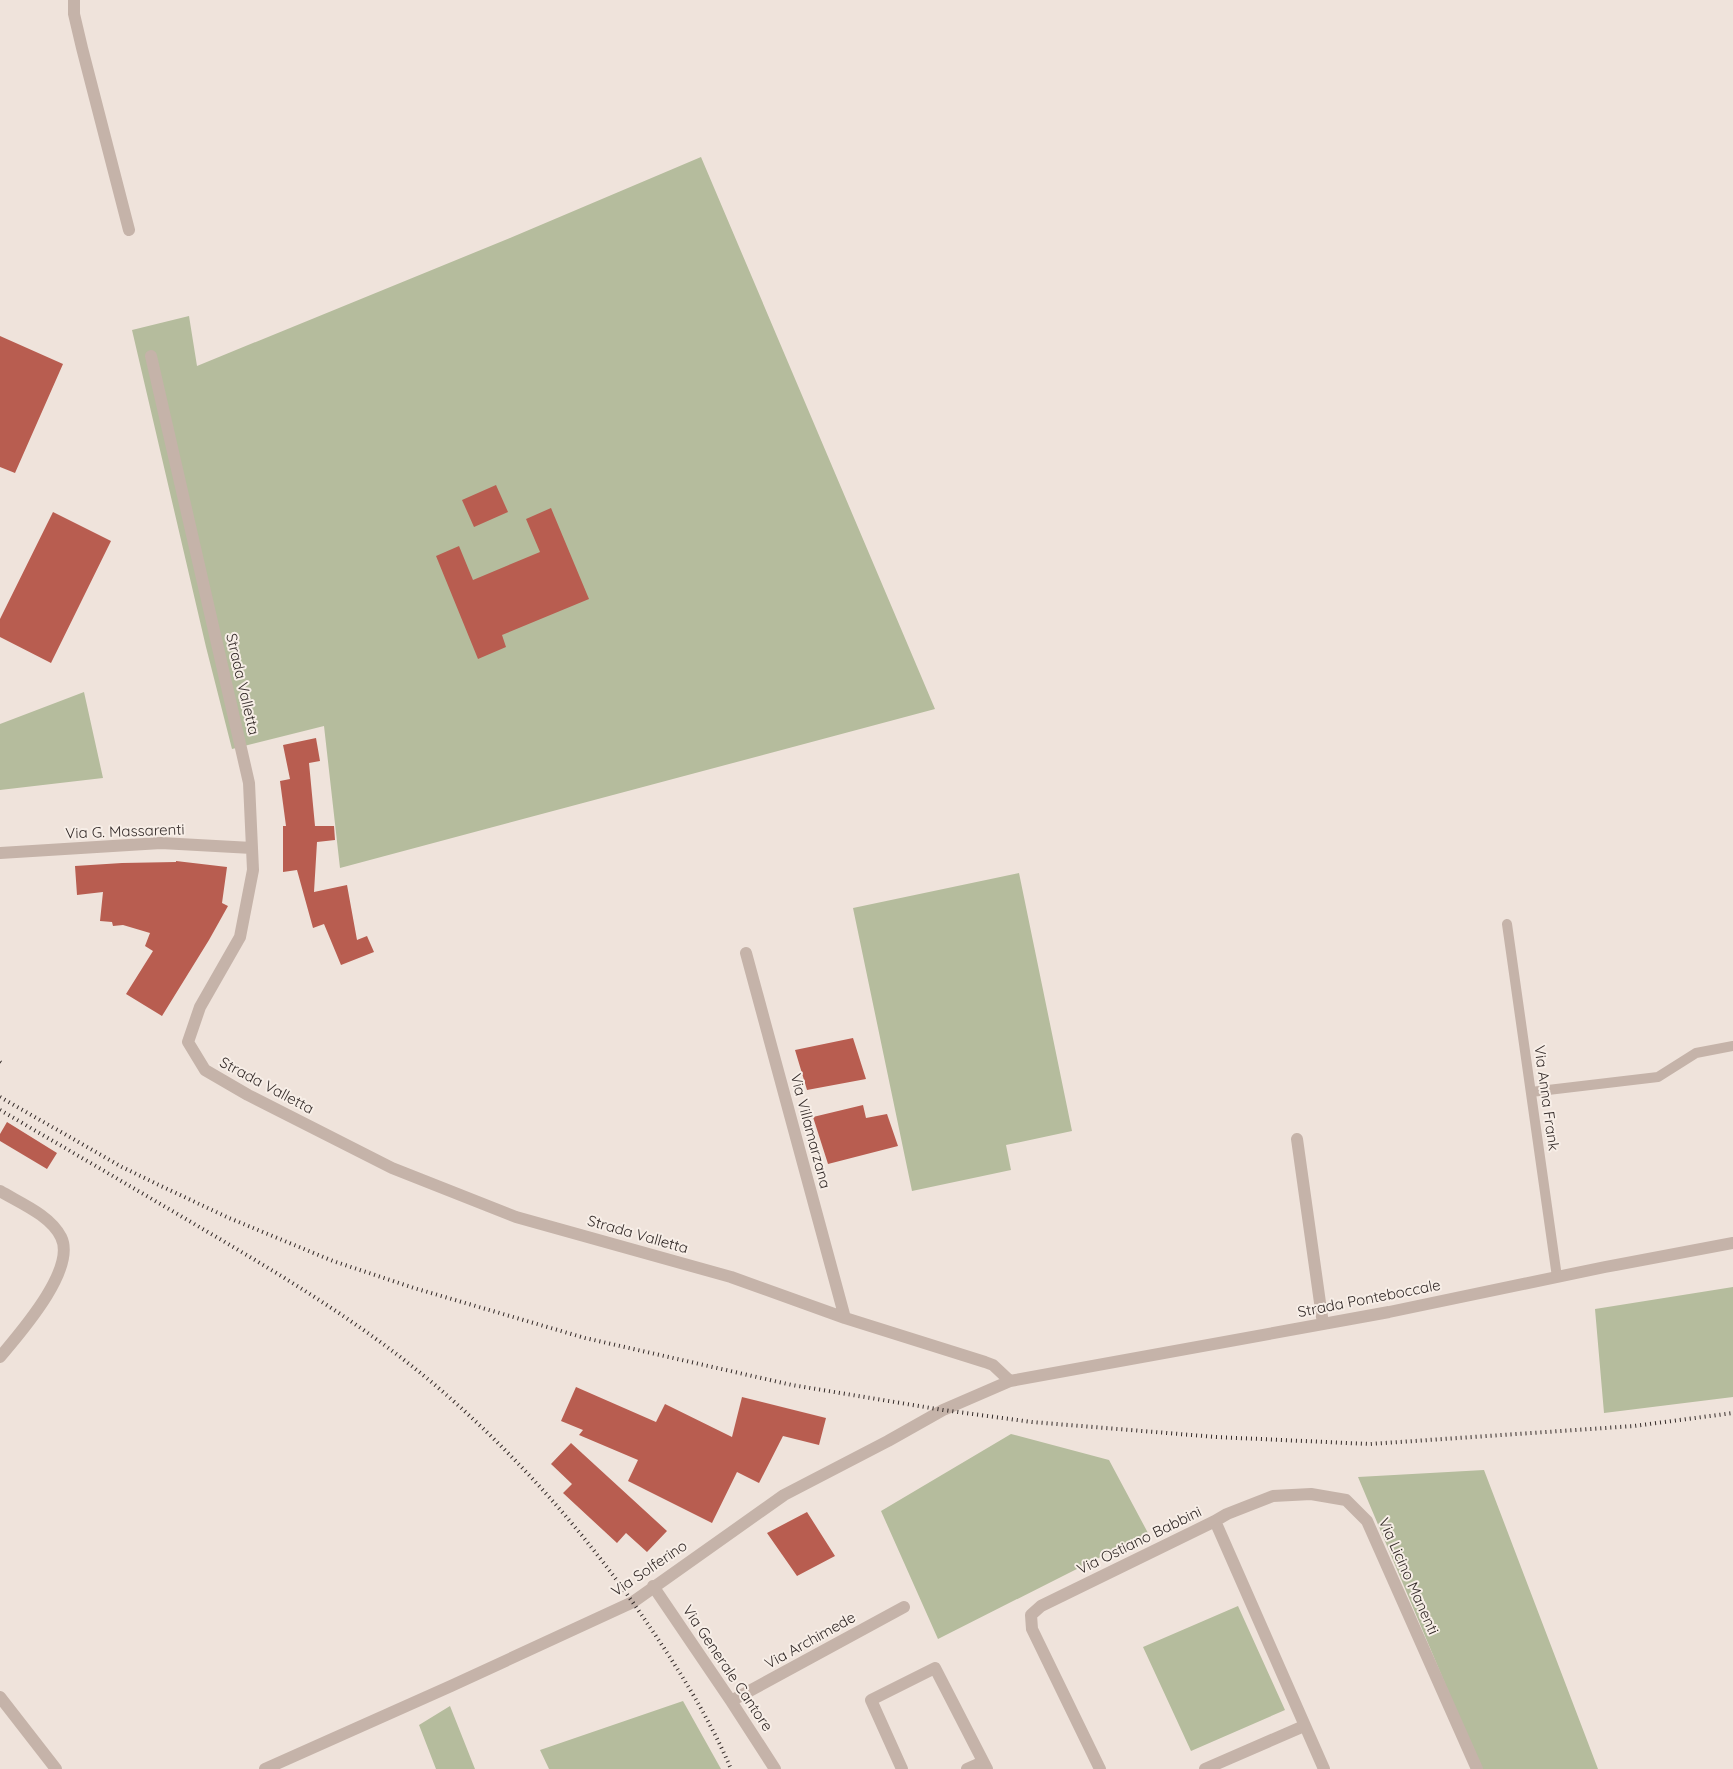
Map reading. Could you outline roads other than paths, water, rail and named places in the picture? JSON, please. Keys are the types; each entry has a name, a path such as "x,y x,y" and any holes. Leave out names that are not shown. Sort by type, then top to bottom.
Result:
{"street":[{"path":"74,0 74,14 80,40 129,230"},
{"name":"Strada Valletta","path":"151,356 249,783 253,870 240,937 200,1007 188,1042 205,1070 248,1095 392,1168 516,1217 731,1277 845,1318 985,1362 993,1365 1010,1381"},
{"name":"Via G. Massarenti","path":"0,853 161,843 252,848"},
{"name":"Via Villamarzana","path":"746,953 845,1318"},
{"path":"1297,1139 1323,1324"},
{"path":"0,1191 40,1215 51,1225 61,1238 64,1253 59,1272 46,1298 0,1357"},
{"name":"Strada Ponteboccale","path":"1010,1381 1323,1324 1733,1244"},
{"name":"Via Solferino","path":"265,1769 633,1602 784,1495 943,1410 1010,1381"},
{"name":"Via Licino Manenti","path":"1215,1521 1227,1514 1273,1496 1311,1494 1346,1500 1367,1521 1477,1769"},
{"name":"Via Ostiano Babbini","path":"1100,1769 1032,1629 1031,1614 1041,1606 1215,1521 1324,1769"},
{"name":"Via Generale Cantore","path":"653,1586 775,1769"},
{"name":"Via Archimede","path":"731,1701 904,1607"},
{"path":"902,1769 871,1700 935,1668 985,1765 967,1769"},
{"path":"0,1698 56,1769"},
{"path":"1205,1769 1304,1726"}],"lane":[{"name":"Via Anna Frank","path":"1507,924 1557,1277"},
{"path":"1531,1092 1658,1077 1696,1053 1733,1046"}],"railway":[{"path":"0,1062 4,1065"},
{"path":"0,1097 122,1167 229,1218 333,1261 414,1288 585,1338 792,1385 943,1410 1032,1422 1216,1437 1370,1444 1634,1426 1733,1413"},
{"path":"0,1110 323,1302 413,1367 470,1416 550,1498 621,1586 691,1691 731,1769"}]}
